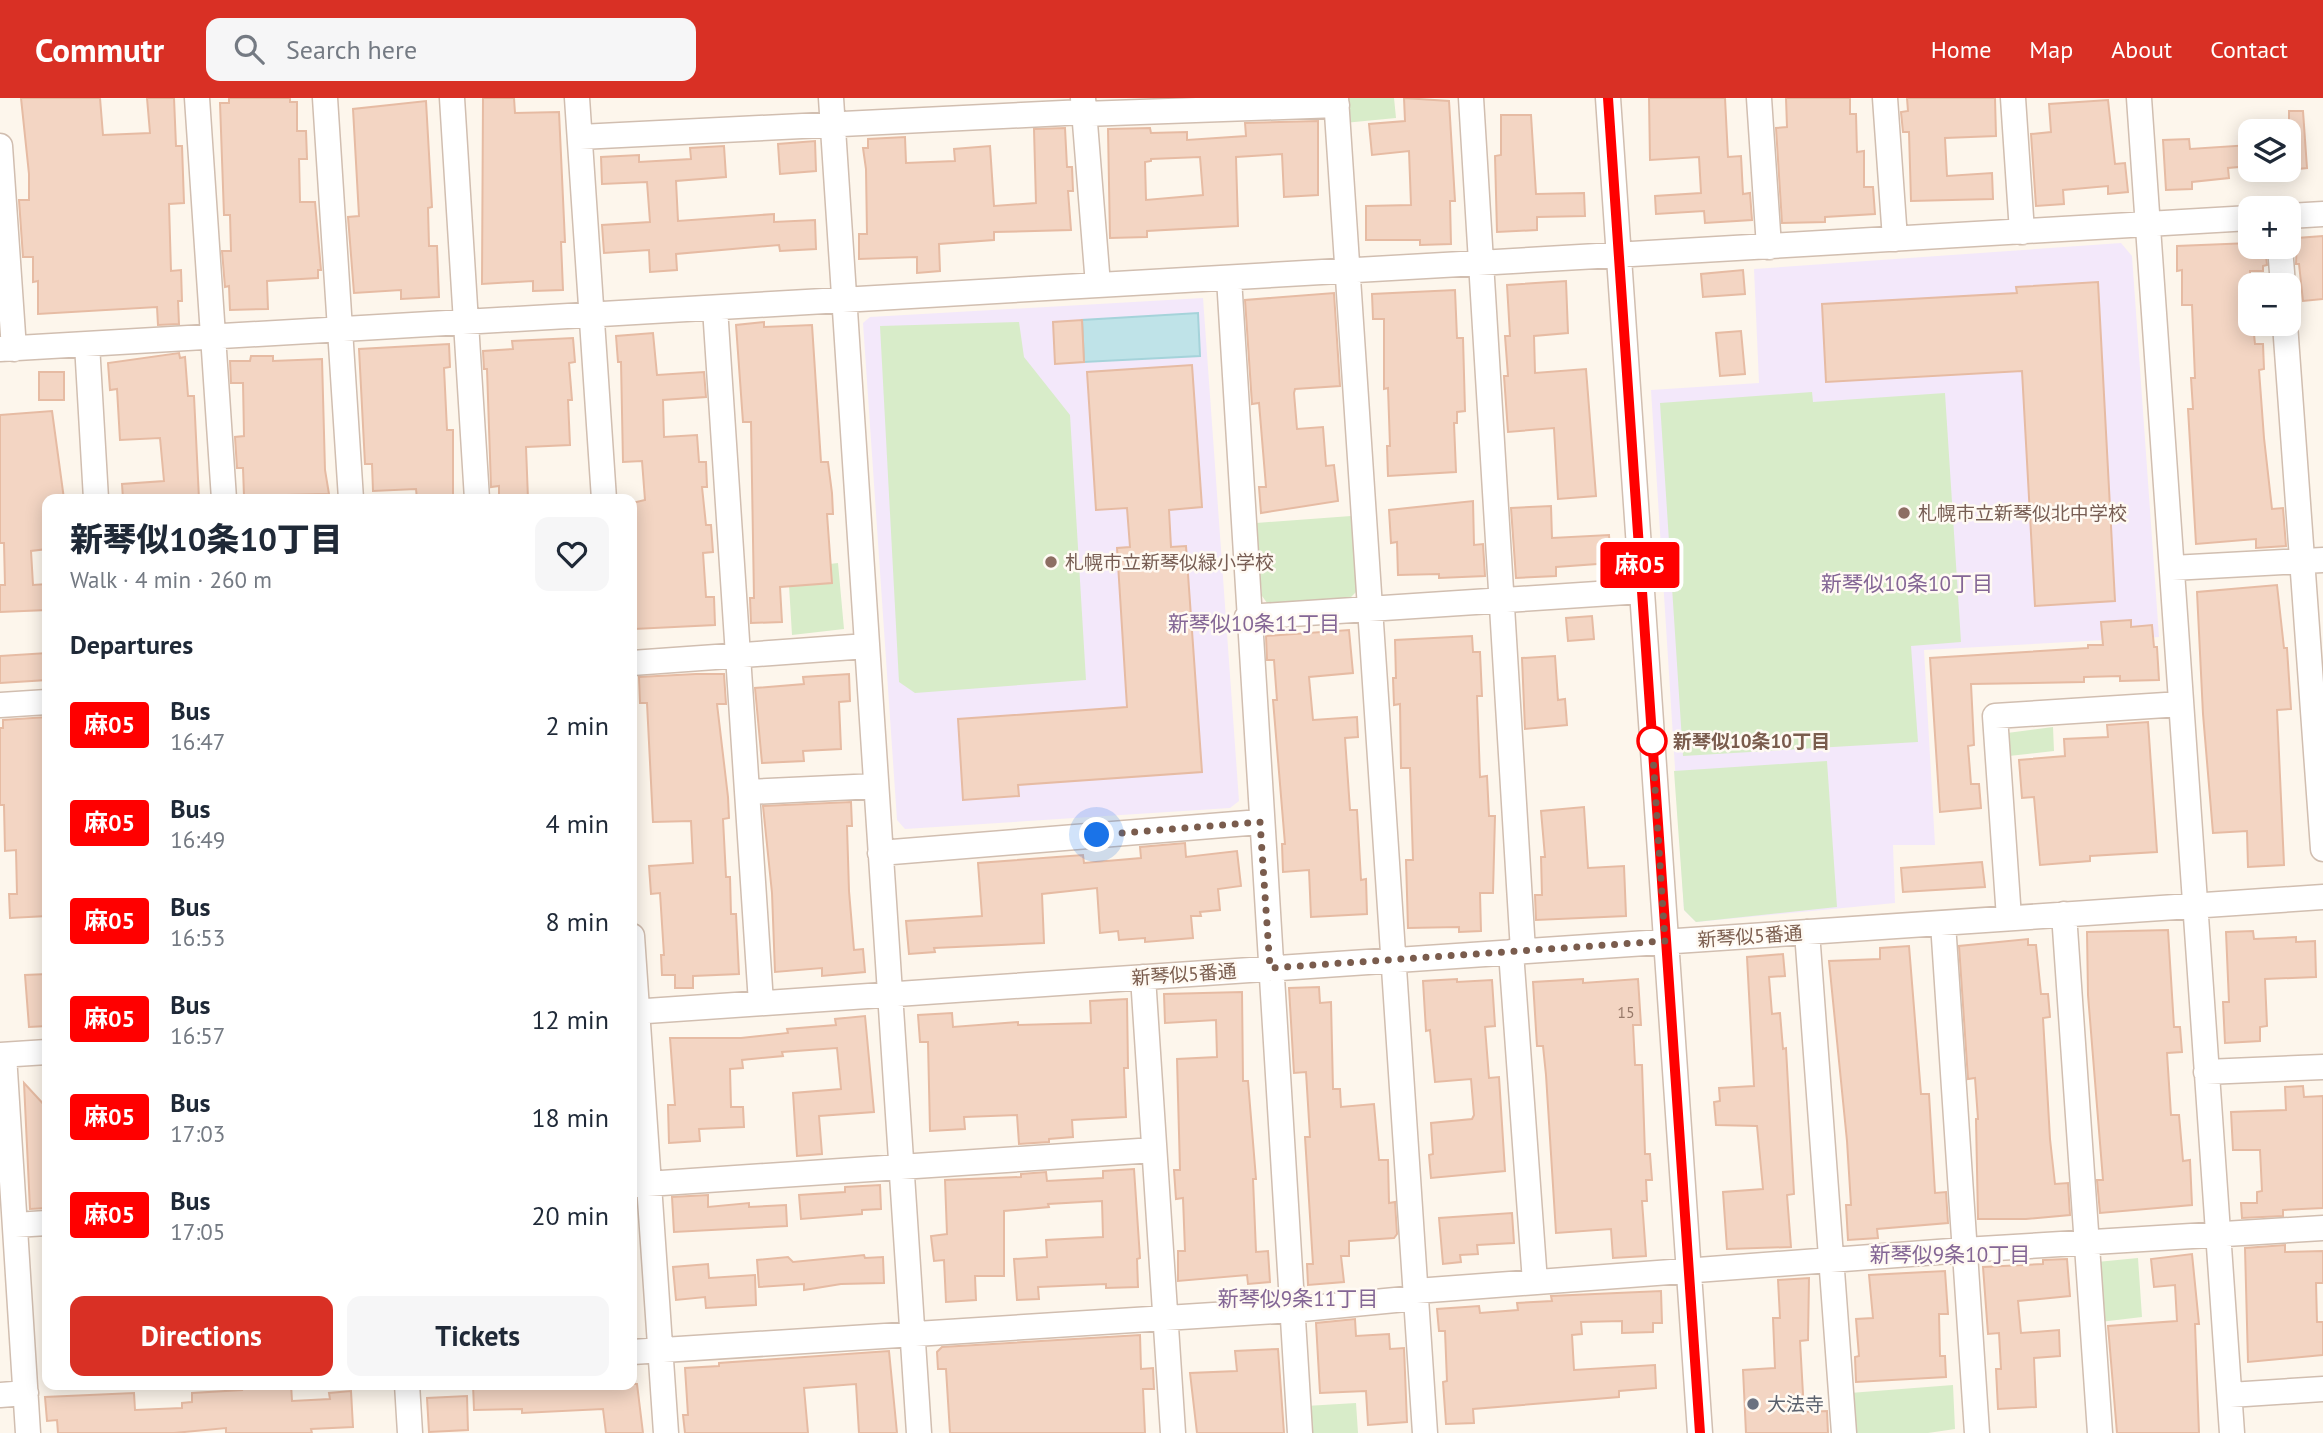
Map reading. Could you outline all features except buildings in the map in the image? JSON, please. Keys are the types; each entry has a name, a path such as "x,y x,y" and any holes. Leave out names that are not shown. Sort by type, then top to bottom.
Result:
{"street":[{"path":"197,98 224,494"},
{"path":"325,98 351,494"},
{"path":"452,98 477,494"},
{"path":"578,98 604,494"},
{"path":"831,98 919,1433"},
{"path":"1471,98 1501,602 1535,1282"},
{"path":"1608,98 1700,1433"},
{"path":"1759,98 1769,247"},
{"path":"1885,98 1895,239"},
{"path":"2012,98 2022,232"},
{"path":"2139,98 2232,1433"},
{"path":"580,137 1084,108 1336,102 1425,1433"},
{"path":"1084,108 1098,285"},
{"path":"0,146 7,349 2238,219"},
{"path":"2301,215 2323,214"},
{"path":"1229,278 1247,617 1300,1433"},
{"path":"716,308 761,1003"},
{"path":"2286,336 2312,561 2323,849"},
{"path":"86,344 96,494"},
{"path":"2172,568 2312,561"},
{"path":"1247,617 1642,591"},
{"path":"637,663 867,646"},
{"path":"0,705 42,702"},
{"path":"2009,918 1995,716 2181,704"},
{"path":"749,792 876,786"},
{"path":"880,853 1260,822"},
{"name":"新琴似5番通","path":"637,1012 2323,897"},
{"path":"2064,914 2100,1433"},
{"path":"1943,923 1977,1433"},
{"path":"1807,932 1844,1433"},
{"path":"1143,977 1173,1433"},
{"path":"28,1433 33,1386 10,1228 2,1055 42,1052"},
{"path":"2206,1072 2323,1067"},
{"path":"637,1086 641,1185 660,1350 666,1433"},
{"path":"641,1185 1154,1150"},
{"path":"10,1228 42,1224"},
{"path":"637,1352 1292,1310 1535,1282 1688,1269 2323,1228"},
{"path":"0,1395 33,1386"},
{"path":"2230,1395 2323,1389"},
{"path":"407,1390 410,1433"}],"shaded area":[{"name":"札幌市立新琴似北中学校","path":"2121,243 2132,256 2159,637 1924,650 1935,845 1893,845 1895,903 1696,922 1684,910 1651,390 1759,383 1754,269"},
{"name":"札幌市立新琴似緑小学校","path":"1203,298 1239,801 1230,808 905,829 897,820 863,323 870,317"}],"green space":[{"path":"1342,98 1394,98 1396,118 1344,123"},
{"path":"1019,322 1024,357 1070,415 1086,680 915,693 899,682 880,326"},
{"path":"1812,392 1813,402 1945,393 1961,642 1911,646 1918,742 1683,756 1660,403"},
{"path":"1351,516 1357,591 1350,598 1270,607 1262,596 1256,523"},
{"path":"838,563 844,629 792,635 788,569"},
{"path":"2053,727 2054,751 2009,756 2007,733"},
{"path":"1827,761 1837,907 1696,922 1684,910 1674,771"},
{"path":"2138,1258 2142,1317 2100,1322 2097,1262"},
{"path":"1953,1385 1955,1429 1928,1433 1854,1433 1850,1393"},
{"path":"1356,1403 1358,1433 1308,1433 1306,1406"}],"water":[{"path":"1198,313 1200,356 1084,362 1082,320"}],"bus line":[{"name":"麻05","path":"1608,98 1700,1433"}],"place":[{"name":"札幌市立新琴似北中学校","path":"1904,513"},
{"name":"札幌市立新琴似緑小学校","path":"1051,562"},
{"name":"新琴似10条10丁目","path":"1652,741"},
{"name":"大法寺","path":"1753,1404"}],"district":[{"name":"新琴似10条10丁目","path":"1907,583"},
{"name":"新琴似10条11丁目","path":"1254,623"},
{"name":"新琴似9条10丁目","path":"1950,1254"},
{"name":"新琴似9条11丁目","path":"1298,1298"}],"route":[{"path":"1097,835 1260,822 1270,968 1665,941 1652,741"}]}
